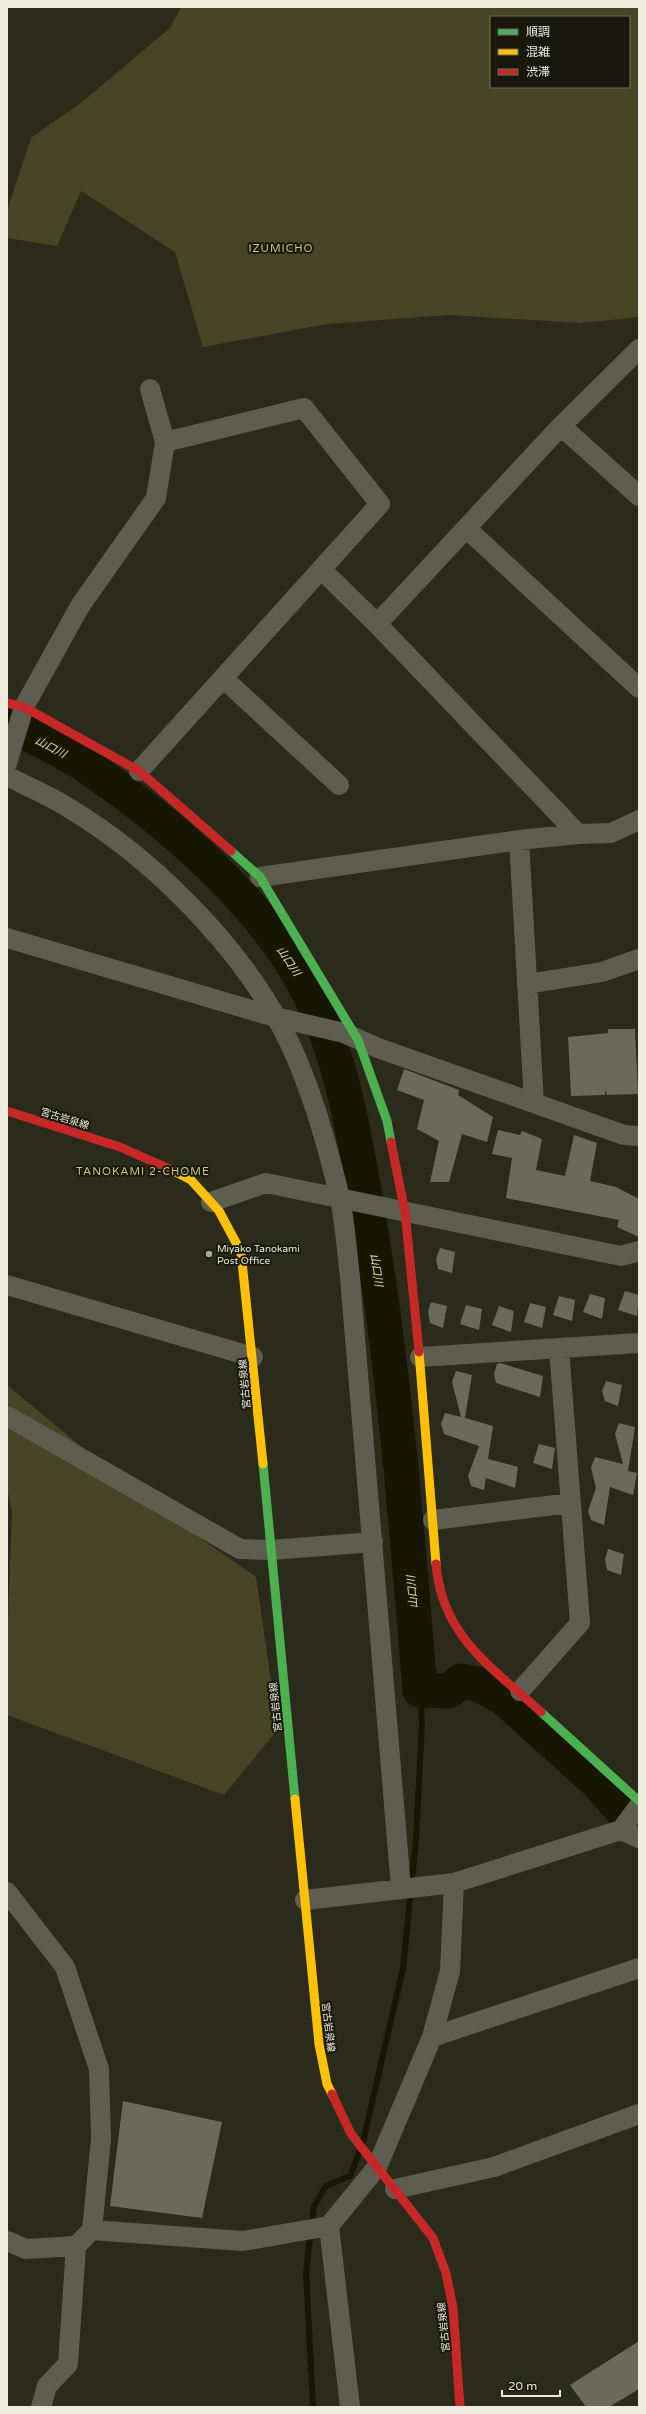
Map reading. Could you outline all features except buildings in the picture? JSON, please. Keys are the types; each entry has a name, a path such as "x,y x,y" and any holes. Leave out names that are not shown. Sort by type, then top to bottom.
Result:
{"main road":[{"path":"17,709 139,770 260,877 351,1037 387,1120 405,1212 420,1357 438,1584 451,1619 468,1646 520,1691 639,1801"},
{"name":"宮古岩泉線","path":"7,1111 120,1147 163,1165 191,1180 219,1211 241,1252 253,1357 319,2044 327,2084 351,2134 433,2238 446,2273 454,2308 460,2407"}],"street":[{"path":"378,624 561,426 639,349"},
{"path":"7,763 17,709 80,606 156,498 164,442 150,389"},
{"path":"139,770 380,504 304,408 164,442"},
{"path":"561,426 639,496"},
{"path":"466,528 639,688"},
{"path":"321,569 378,624 578,834"},
{"path":"223,678 339,785"},
{"path":"7,776 64,805 119,842 179,893 220,938 275,1018 302,1071 319,1122 340,1199 350,1278 402,1888"},
{"path":"260,877 519,840 578,834 611,833 639,820"},
{"path":"519,840 534,1103"},
{"path":"7,938 275,1018 351,1037 624,1135 639,1136"},
{"path":"527,984 602,972 639,959"},
{"path":"210,1202 266,1183 621,1256 639,1251"},
{"path":"7,1285 253,1357"},
{"path":"420,1357 639,1343"},
{"path":"520,1691 580,1623 559,1348"},
{"path":"7,1416 240,1549 271,1550 372,1542"},
{"path":"433,1520 571,1503"},
{"path":"305,1900 454,1883 630,1834 639,1806"},
{"path":"92,2230 243,2241 329,2226 377,2167 432,2037 450,1971 454,1883"},
{"path":"7,1892 66,1967 99,2069 101,2139 92,2230 76,2246 68,2364 47,2386 41,2407"},
{"path":"432,2037 639,1968"},
{"path":"395,2189 494,2167 639,2114"},
{"path":"329,2226 350,2407"},
{"path":"7,2241 26,2249 76,2246"}],"shaded area":[{"path":"181,7 639,7 639,317 581,323 448,315 327,324 203,347 175,252 81,191 57,246 7,238 7,211 31,138 82,102 170,28"},
{"path":"7,1385 148,1502 256,1577 278,1729 224,1795 7,1715 7,1645 12,1512 7,1489"}],"waterway":[{"name":"山口川","path":"7,724 81,762 120,789 178,835 232,887 257,915 279,943 298,973 313,1001 335,1060 344,1090 363,1184 386,1333 393,1392 405,1511 420,1690 449,1691 461,1681 478,1684 504,1698 596,1781 622,1810 639,1820"},
{"path":"363,2142 403,1968 416,1840 422,1722 420,1690"},
{"path":"313,2407 306,2272 314,2206 326,2186 350,2176 359,2153"}],"traffic: fast":[{"path":"231,851 260,877 358,1040 387,1121 391,1142"},
{"path":"263,1464 295,1799"},
{"path":"541,1712 639,1801"}],"traffic: slow":[{"path":"172,1170 191,1180 219,1211 241,1252 263,1464"},
{"path":"419,1352 436,1564"},
{"path":"295,1799 319,2044 327,2084 332,2094"}],"traffic: jam":[{"path":"7,703 24,707 139,771 231,851"},
{"path":"7,1111 120,1147 172,1170"},
{"path":"391,1142 405,1212 419,1352"},
{"path":"436,1564 440,1589 448,1612 459,1631 488,1665 541,1712"},
{"path":"332,2094 351,2134 433,2238 446,2273 453,2308 460,2407"}],"place":[{"name":"Miyako Tanokami Post Office","path":"209,1254"}],"district":[{"name":"IZUMICHO","path":"281,248"},
{"name":"TANOKAMI 2-CHOME","path":"143,1171"}]}
